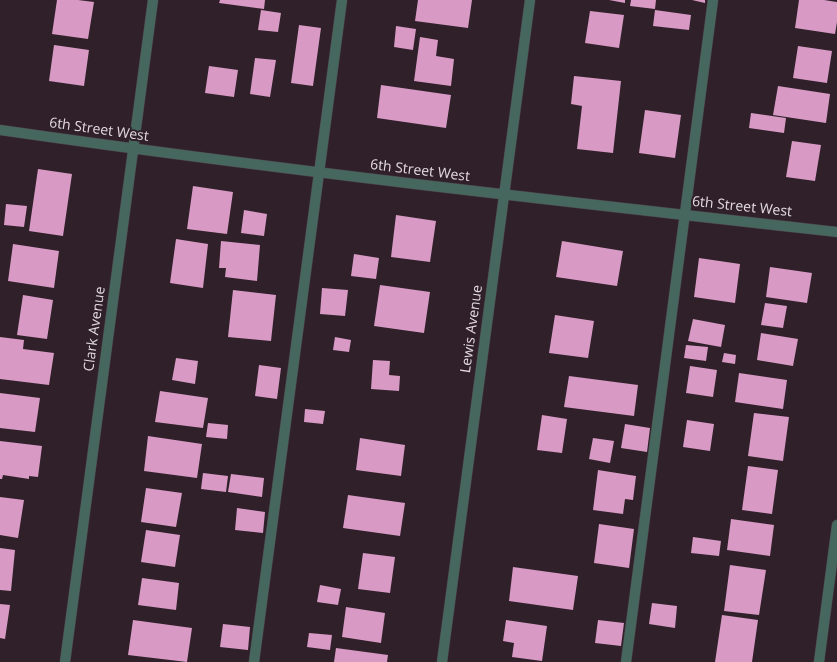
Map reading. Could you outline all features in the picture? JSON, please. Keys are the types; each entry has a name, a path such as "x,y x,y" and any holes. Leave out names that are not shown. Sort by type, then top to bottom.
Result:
{"street":[{"name":"Clark Avenue","path":"65,662 153,0"},
{"path":"254,662 342,0"},
{"name":"Lewis Avenue","path":"442,662 530,0"},
{"path":"626,662 713,0"},
{"name":"6th Street West","path":"0,130 133,149 504,195 837,232"},
{"path":"819,662 837,525"}],"building":[{"path":"57,0 94,2 88,39 52,34"},
{"path":"220,0 265,0 264,9 219,3"},
{"path":"418,0 472,0 468,28 415,21"},
{"path":"609,0 625,0 625,3"},
{"path":"631,0 656,0 655,9 630,6"},
{"path":"692,0 705,0 705,3"},
{"path":"799,0 824,0 837,2 837,22 835,34 795,28"},
{"path":"261,10 281,13 278,32 258,30"},
{"path":"655,10 691,15 689,30 653,26"},
{"path":"590,11 624,15 619,48 585,43"},
{"path":"299,25 321,28 313,86 291,83"},
{"path":"396,26 416,29 413,50 394,47"},
{"path":"420,37 438,40 436,56 454,59 451,86 414,81"},
{"path":"54,45 89,50 84,86 49,81"},
{"path":"798,46 832,51 827,83 793,78"},
{"path":"255,58 276,60 270,97 250,94"},
{"path":"209,66 238,70 234,97 205,93"},
{"path":"574,76 621,81 613,153 577,149 582,106 571,104"},
{"path":"381,85 451,95 446,128 377,118"},
{"path":"778,86 830,94 826,123 773,115"},
{"path":"645,110 681,115 675,158 639,153"},
{"path":"751,113 786,118 784,133 749,128"},
{"path":"792,141 821,145 815,181 786,177"},
{"path":"38,169 72,174 63,236 29,231"},
{"path":"193,186 233,192 227,234 187,229"},
{"path":"6,204 27,206 24,227 4,225"},
{"path":"244,210 267,214 264,236 241,233"},
{"path":"396,215 436,221 430,262 391,257"},
{"path":"176,239 208,244 203,288 170,283"},
{"path":"221,241 260,245 257,281 225,277 226,268 219,268"},
{"path":"562,241 623,251 617,286 556,277"},
{"path":"13,244 59,251 54,288 8,281"},
{"path":"354,254 379,258 376,279 351,276"},
{"path":"699,258 740,264 735,303 694,297"},
{"path":"770,267 812,273 807,303 766,297"},
{"path":"380,285 430,292 424,333 374,326"},
{"path":"322,288 348,290 345,316 320,314"},
{"path":"233,290 276,295 271,341 228,337"},
{"path":"23,295 53,300 47,339 17,335"},
{"path":"765,303 787,306 783,328 761,325"},
{"path":"555,315 594,321 588,358 549,353"},
{"path":"693,319 725,325 721,347 688,341"},
{"path":"761,333 798,339 793,366 757,360"},
{"path":"0,337 24,340 23,349 54,353 49,385 0,379"},
{"path":"335,337 351,340 349,352 333,350"},
{"path":"686,345 708,347 706,361 684,358"},
{"path":"724,353 736,355 735,364 722,362"},
{"path":"176,358 198,361 195,384 172,380"},
{"path":"373,360 390,361 389,375 400,376 399,391 371,389"},
{"path":"259,365 281,368 277,399 255,396"},
{"path":"690,366 717,370 713,397 686,393"},
{"path":"739,373 787,380 783,409 735,402"},
{"path":"569,376 638,385 634,416 564,407"},
{"path":"160,391 208,398 203,428 155,422"},
{"path":"0,393 40,398 35,432 0,428"},
{"path":"305,409 325,411 323,424 304,422"},
{"path":"754,413 789,417 783,461 748,456"},
{"path":"542,415 567,419 562,453 537,450"},
{"path":"687,420 714,424 710,451 683,447"},
{"path":"208,423 228,425 227,439 206,437"},
{"path":"625,424 650,428 647,452 621,448"},
{"path":"148,436 202,444 197,478 144,471"},
{"path":"360,438 405,445 401,476 356,470"},
{"path":"593,438 614,441 610,463 589,459"},
{"path":"0,441 42,446 38,477 29,476 29,479 3,475 2,479 0,479"},
{"path":"748,466 778,470 772,514 742,510"},
{"path":"598,470 636,476 633,500 625,499 623,514 593,510"},
{"path":"203,473 228,476 226,492 201,489"},
{"path":"231,474 264,478 262,497 228,492"},
{"path":"146,488 182,493 176,527 141,522"},
{"path":"348,495 405,503 400,536 343,528"},
{"path":"0,497 24,500 18,538 0,535"},
{"path":"237,508 265,512 263,533 235,530"},
{"path":"731,519 774,525 770,556 727,550"},
{"path":"599,524 634,529 629,568 594,563"},
{"path":"146,530 180,535 175,567 141,562"},
{"path":"693,537 721,541 719,556 691,553"},
{"path":"0,548 15,550 11,591 0,590"},
{"path":"363,553 395,557 390,593 358,589"},
{"path":"730,565 766,570 759,615 724,611"},
{"path":"513,567 578,576 573,610 509,601"},
{"path":"142,578 179,583 176,610 138,605"},
{"path":"320,585 341,589 338,605 317,602"},
{"path":"652,603 677,606 675,628 649,624"},
{"path":"0,604 10,605 5,639 0,638"},
{"path":"346,607 385,613 381,643 342,637"},
{"path":"722,615 758,620 752,662 715,662"},
{"path":"133,620 192,628 187,662 128,655"},
{"path":"506,620 547,626 542,661 512,657 514,643 503,641"},
{"path":"598,620 624,623 621,646 595,643"},
{"path":"223,624 250,627 248,650 220,647"},
{"path":"309,633 332,635 330,650 307,647"},
{"path":"336,648 388,655 387,662 334,662"}]}
